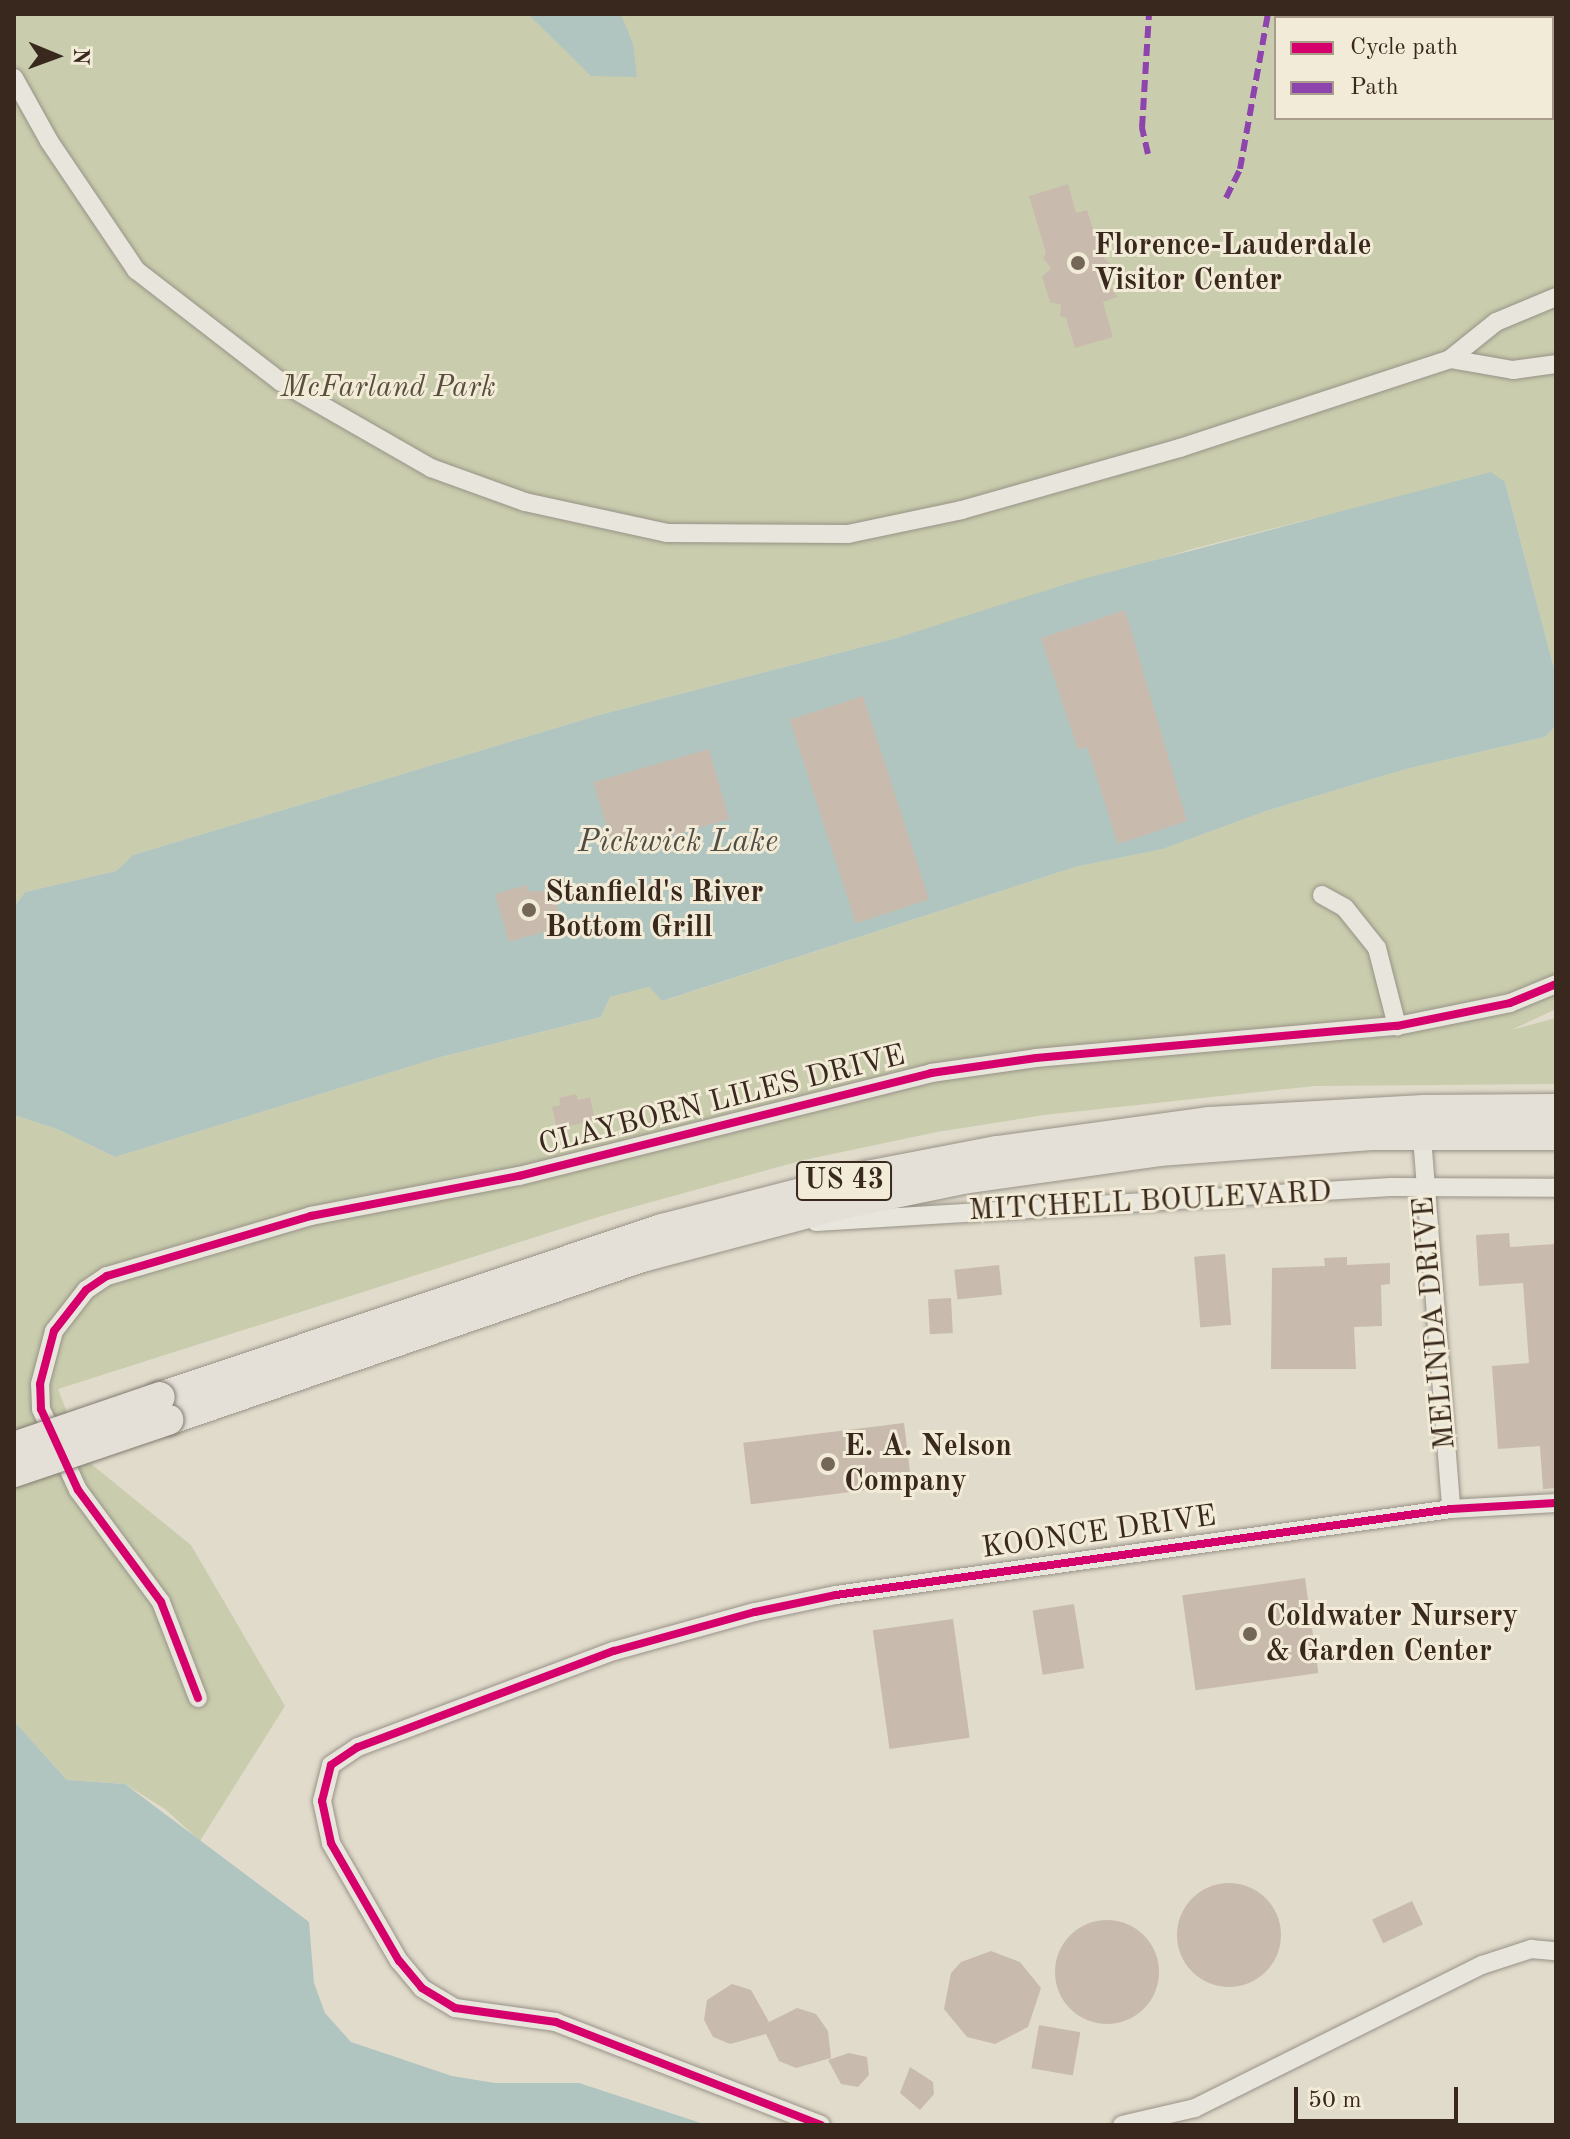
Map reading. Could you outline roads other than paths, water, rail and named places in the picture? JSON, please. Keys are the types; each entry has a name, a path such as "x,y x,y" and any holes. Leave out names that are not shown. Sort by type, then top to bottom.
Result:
{"highway":[{"name":"US 43","path":"14,1472 164,1408 662,1229 867,1176 1012,1149 1210,1122 1378,1112 1556,1109"},
{"name":"US 43","path":"14,1447 164,1408 642,1257 744,1228 963,1179 1080,1160 1265,1141 1556,1135"}],"street":[{"path":"14,78 49,141 136,270 281,382 431,468 525,502 608,523 708,536 848,534 927,519 1180,448 1450,359 1496,322 1556,297"},
{"path":"1450,359 1513,370 1556,364"},
{"path":"1322,895 1345,908 1377,948 1397,1026"},
{"name":"CLAYBORN LILES DRIVE","path":"198,1698 161,1602 57,1451 41,1409 40,1384 54,1331 86,1290 131,1267 311,1216 519,1176 776,1108 931,1073 1036,1058 1397,1026 1510,1003 1556,984"},
{"name":"MELINDA DRIVE","path":"1422,1137 1451,1509"},
{"name":"MITCHELL BOULEVARD","path":"744,1228 1424,1187 1556,1188"},
{"name":"KOONCE DRIVE","path":"821,2125 556,2022 455,2008 422,1988 399,1961 331,1843 322,1801 331,1765 358,1747 614,1651 755,1612 851,1592 1451,1509 1556,1503"},
{"path":"1122,2125 1195,2108 1482,1965 1531,1949 1556,1951"}],"water":[{"path":"528,14 621,14 633,44 637,77 591,76"},
{"name":"Pickwick Lake","path":"1491,472 1505,482 1556,676 1556,726 1545,737 1406,769 1266,811 1163,849 1075,867 662,1001 649,987 610,997 601,1017 441,1057 115,1157 57,1129 14,1115 14,907 25,892 116,871 133,855 599,715 893,639 1079,580"},
{"path":"14,1721 67,1780 125,1784 309,1922 314,1983 325,2013 351,2042 452,2076 495,2083 579,2083 707,2125 14,2125"}],"place":[{"name":"Florence-Lauderdale Visitor Center","path":"1078,263"},
{"name":"Stanfield's River Bottom Grill","path":"529,910"},
{"name":"E. A. Nelson Company","path":"828,1464"},
{"name":"Coldwater Nursery & Garden Center","path":"1250,1634"}],"park label":[{"name":"McFarland Park","path":"388,388"}]}
